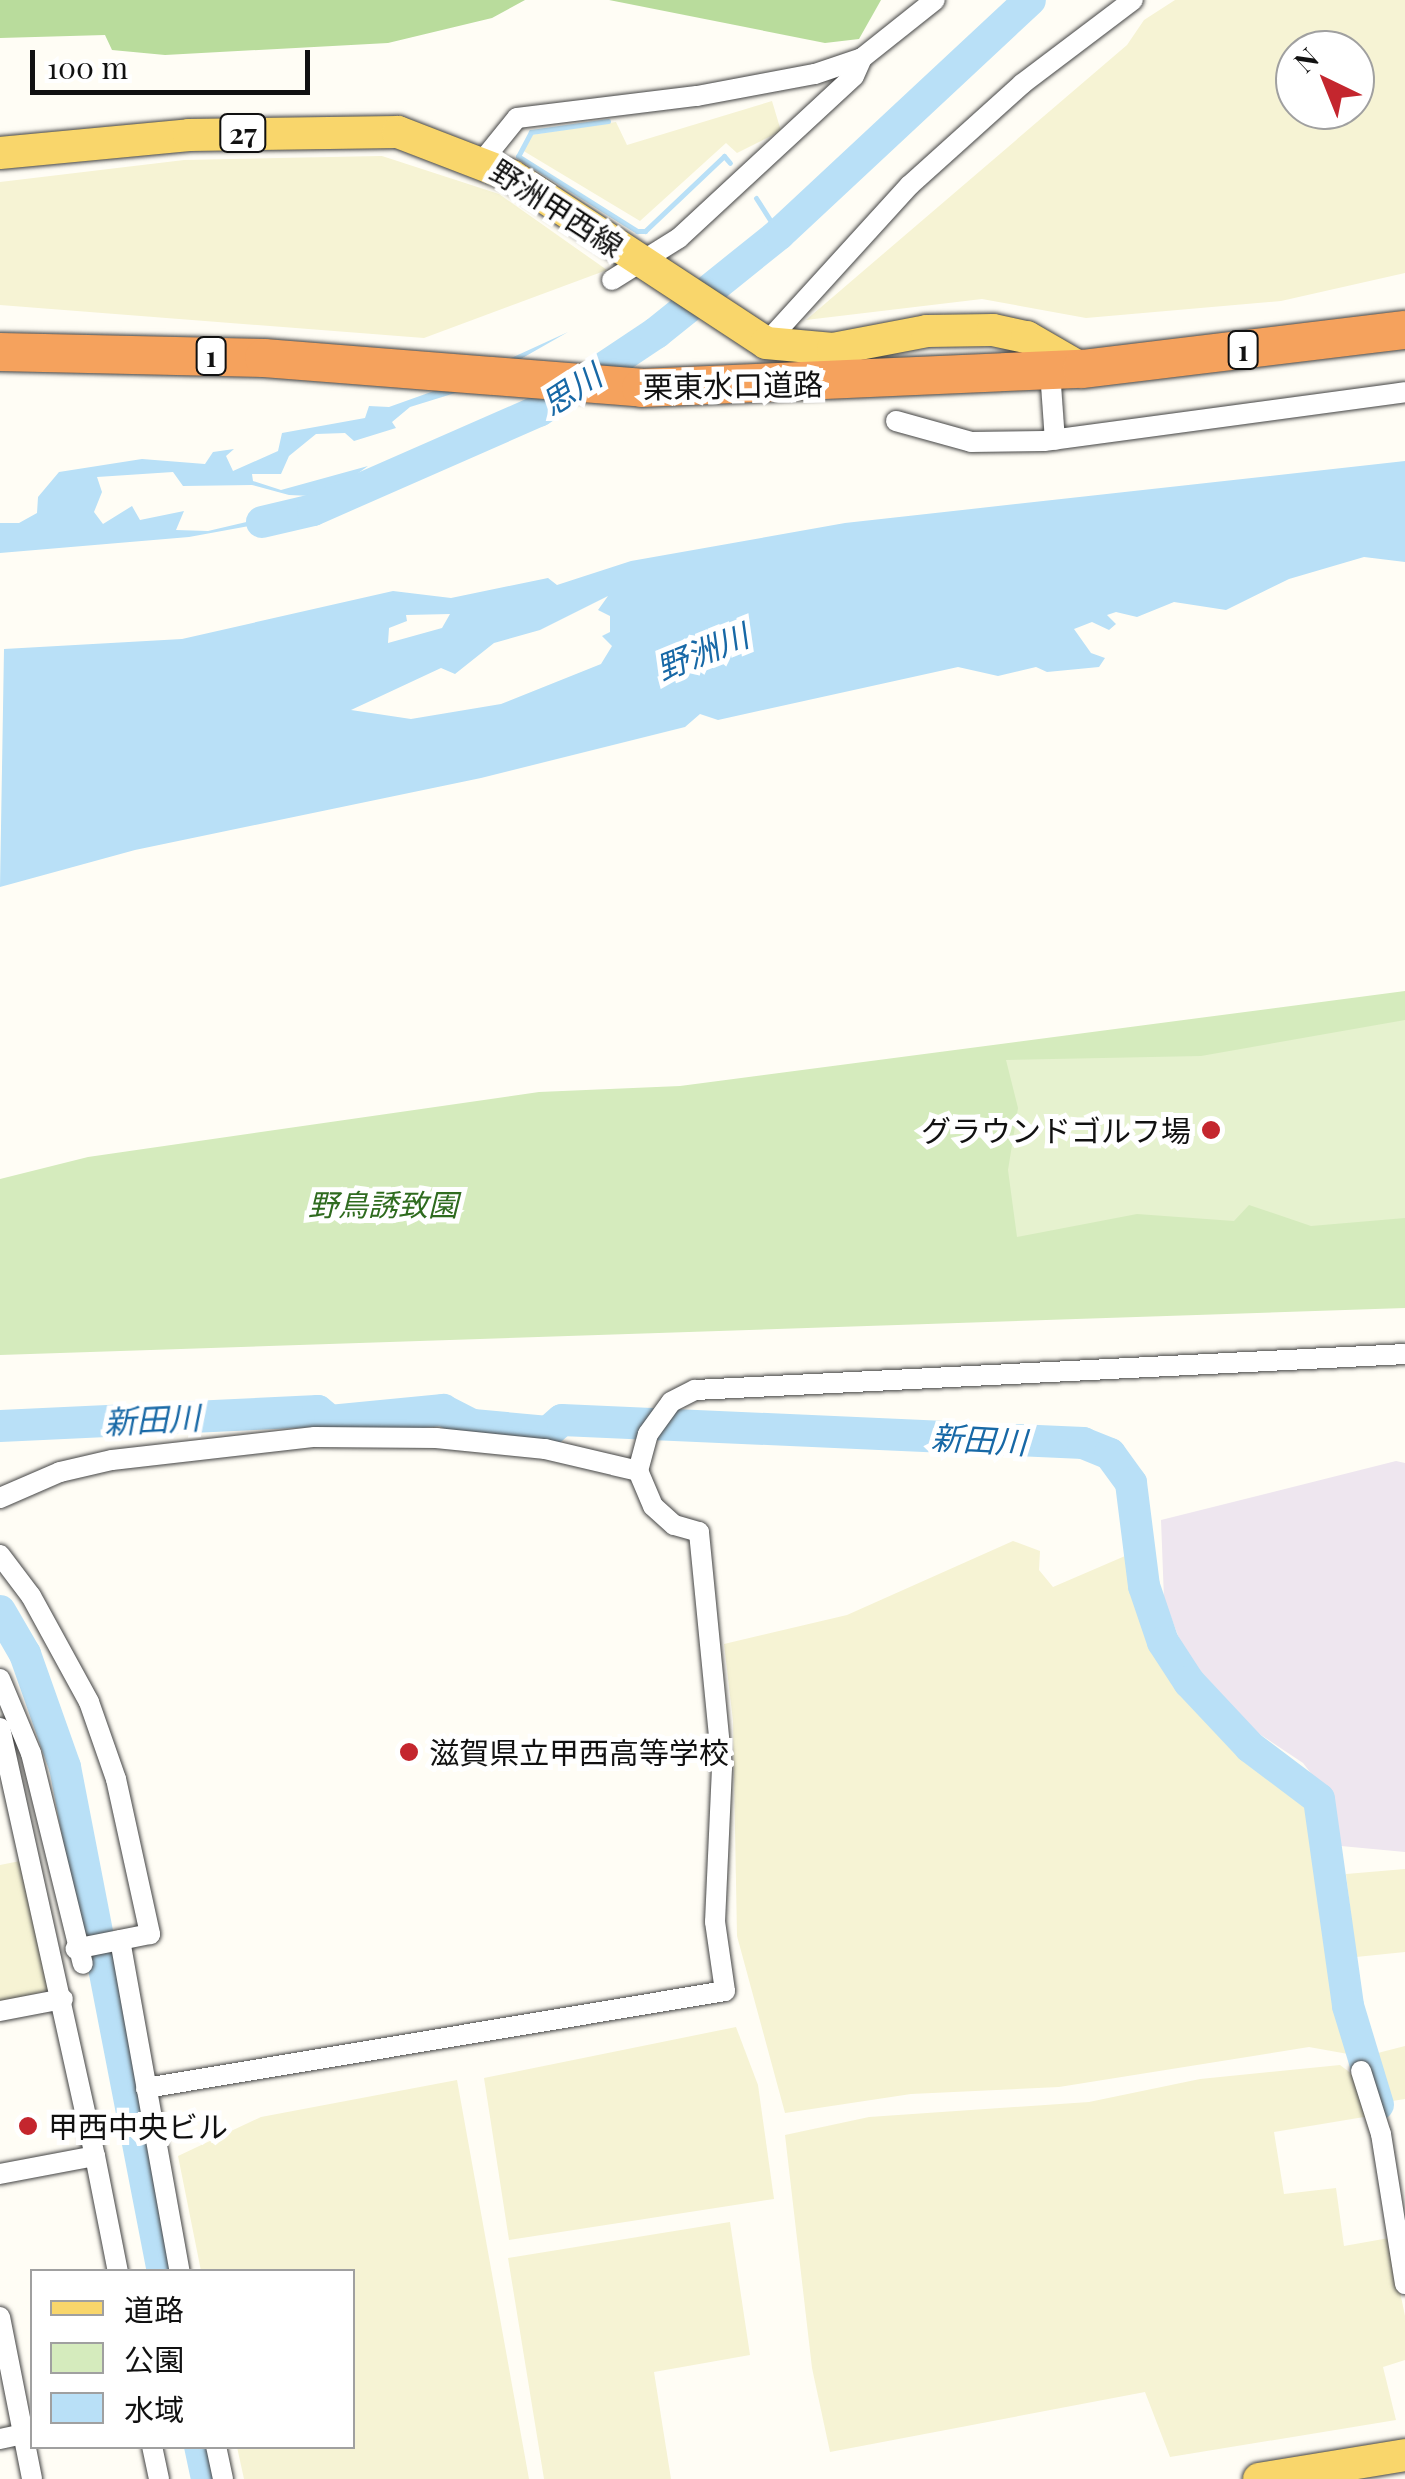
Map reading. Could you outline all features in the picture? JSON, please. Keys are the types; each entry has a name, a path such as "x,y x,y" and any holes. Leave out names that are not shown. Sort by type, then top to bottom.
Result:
{"highway":[{"name":"栗東水口道路","path":"0,352 245,358 422,374 698,387 1066,370 1405,330"}],"main road":[{"name":"野洲甲西線","path":"0,153 316,130 398,132 483,160 633,270 762,341 804,350 927,331 994,330 1027,337 1066,370"},
{"path":"1259,2479 1405,2455"}],"street":[{"path":"483,160 518,118 697,96 815,74 862,58 935,0"},
{"path":"762,341 910,185 1022,84 1133,0"},
{"path":"633,270 680,238 756,170 854,76 862,58"},
{"path":"1055,440 1066,370"},
{"path":"896,421 970,442 1055,440 1405,392"},
{"path":"146,2088 724,1991 715,1922 722,1767 698,1532 674,1525 653,1506 638,1471 648,1434 672,1402 694,1390 1405,1354"},
{"path":"0,1498 60,1472 112,1460 315,1437 526,1447 638,1471"},
{"path":"0,1555 62,1650 116,1779 150,1934 80,1953 46,1805 0,1678"},
{"path":"0,1728 63,2000 117,2269"},
{"path":"116,1941 179,2269"},
{"path":"0,2010 63,2000"},
{"path":"1362,2071 1394,2149 1405,2284"},
{"path":"0,2174 95,2156"},
{"path":"0,2317 32,2479"},
{"path":"0,2439 22,2434"},
{"path":"153,2449 159,2479"},
{"path":"217,2449 223,2479"}],"shaded area":[{"path":"1175,0 1405,0 1405,273 1281,301 1086,318 982,299 806,320 1127,45 1144,20"},
{"path":"772,101 781,131 737,153 726,143 640,221 522,150 531,135 616,122 627,145"},
{"path":"382,156 499,194 607,270 424,338 0,305 0,182 184,160"},
{"path":"1396,1461 1405,1463 1405,1852 1341,1846 1327,1794 1303,1763 1249,1727 1187,1659 1164,1599 1161,1520"},
{"path":"1013,1541 1040,1551 1039,1570 1053,1587 1132,1553 1142,1616 1180,1686 1254,1764 1294,1787 1318,1813 1348,2054 1309,2047 1059,2087 911,2094 785,2113 737,1936 733,1721 724,1644 847,1615"},
{"path":"25,1860 51,1990 0,2002 0,1865"},
{"path":"1405,1869 1405,1952 1356,1957 1346,1874"},
{"path":"736,2027 758,2085 774,2199 509,2240 484,2078"},
{"path":"1405,2046 1405,2099 1392,2101 1370,2055"},
{"path":"1340,2065 1356,2077 1370,2116 1274,2132 1284,2194 1336,2188 1344,2246 1389,2238 1405,2316 1405,2360 1383,2367 1396,2420 1170,2457 1145,2392 830,2452 812,2368 785,2135 869,2117 1089,2102 1200,2079"},
{"path":"457,2080 529,2479 244,2479 237,2449 355,2449 355,2269 201,2269 178,2156 261,2117"},
{"path":"730,2222 750,2355 654,2372 671,2479 544,2479 508,2258"}],"green space":[{"path":"0,0 525,0 492,18 388,43 165,55 112,50 105,35 0,38"},
{"path":"609,0 881,0 859,39 825,43"},
{"name":"野鳥誘致園","path":"1405,991 1405,1308 0,1355 0,1179 88,1157 539,1092 680,1086"},
{"name":"グラウンドゴルフ場","path":"1405,1020 1405,1218 1311,1226 1249,1205 1234,1221 1137,1214 1017,1237 1008,1170 1018,1108 1006,1060 1201,1056"}],"water":[{"path":"568,332 468,389 410,407 392,422 396,428 354,441 345,433 316,434 289,456 281,474 252,474 253,481 281,490 368,466 354,476 367,481 346,483 334,497 289,495 252,485 183,486 173,472 97,477 102,492 94,512 103,524 132,506 140,520 184,511 176,530 208,531 306,508 288,519 189,537 0,553 0,523 19,523 37,513 38,497 59,472 142,459 205,464 213,452 234,449 226,456 233,471 278,451 282,433 365,418 369,406 389,407 459,382"},
{"name":"野洲川","path":"1405,461 1405,562 1364,557 1289,579 1226,610 1174,602 1137,617 1116,612 1107,615 1116,624 1109,630 1092,622 1074,629 1091,653 1105,658 1099,667 1047,672 1036,667 998,676 958,667 718,720 700,714 685,727 481,778 135,850 0,887 4,649 182,639 393,591 451,598 548,578 557,585 631,561 845,523","holes":["608,596 598,610 610,616 610,632 602,636 612,646 601,664 501,704 411,719 351,710 441,668 455,674 494,643 540,630","450,614 442,628 388,643 389,628 407,621 406,615"]}],"waterway":[{"name":"思川","path":"262,522 313,510 539,411 656,333 779,234 1030,0"},
{"path":"608,121 531,132 518,156 637,231 645,231 724,156 730,163"},
{"path":"756,198 779,234"},
{"name":"新田川","path":"0,1426 318,1411 330,1421 443,1410 473,1425 548,1432 562,1420 1083,1443 1110,1454 1131,1483 1144,1586 1163,1642 1189,1682 1250,1747 1319,1799 1348,2006 1378,2105"},
{"path":"0,1611 25,1654 65,1767 162,2269"},
{"path":"201,2449 207,2479"}],"place":[{"name":"グラウンドゴルフ場","path":"1211,1130"},
{"name":"滋賀県立甲西高等学校","path":"409,1752"},
{"name":"甲西中央ビル","path":"28,2126"}]}
